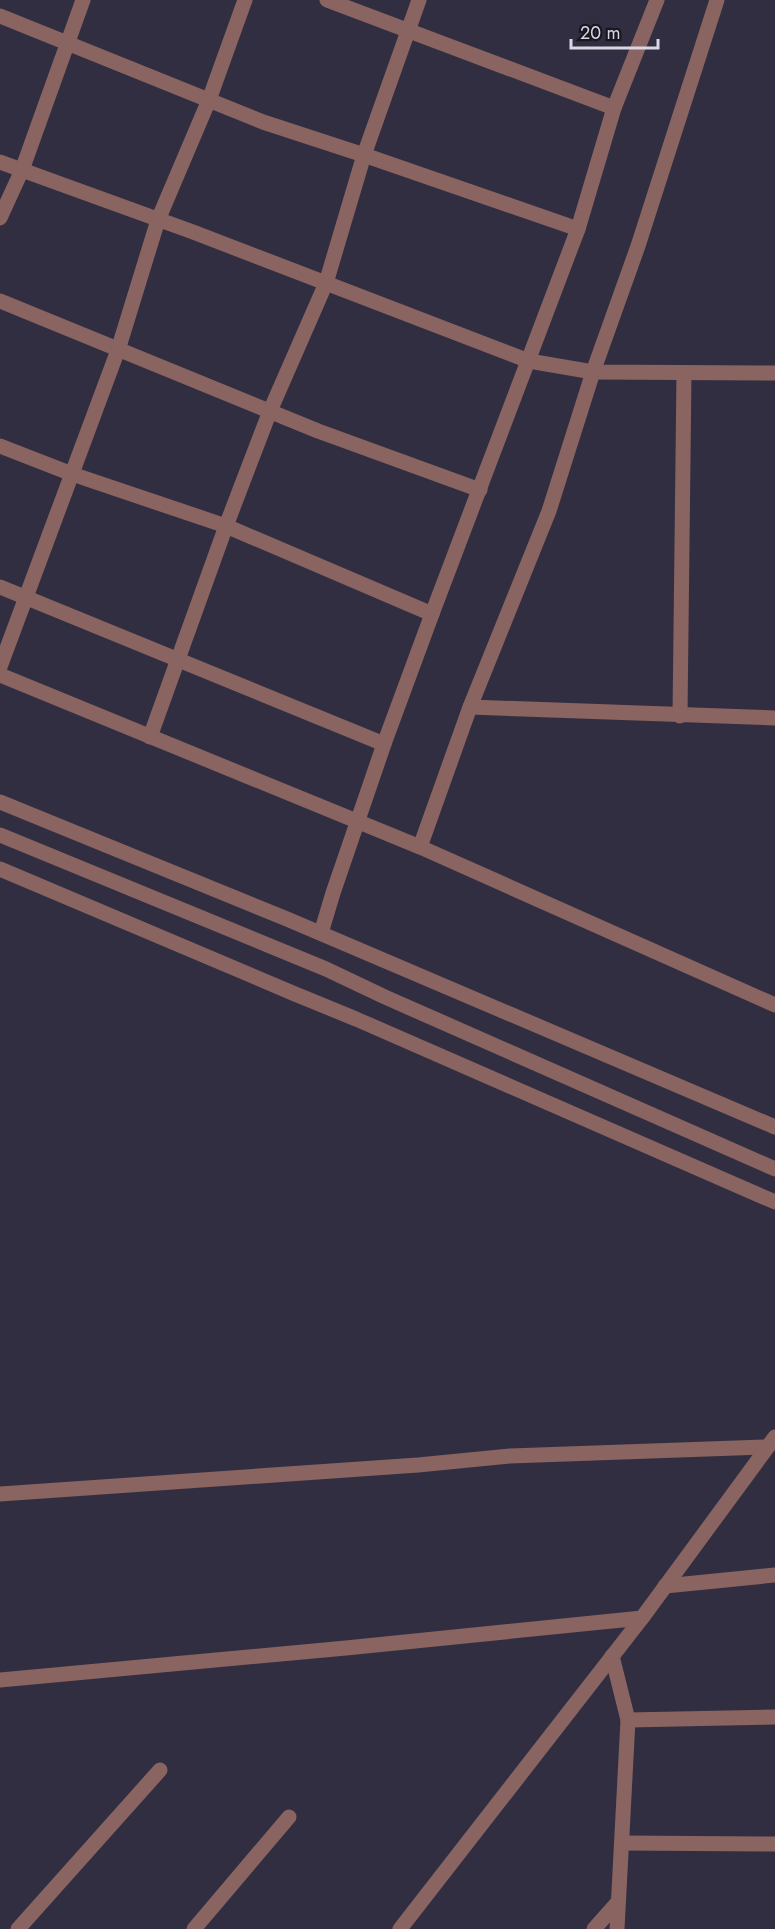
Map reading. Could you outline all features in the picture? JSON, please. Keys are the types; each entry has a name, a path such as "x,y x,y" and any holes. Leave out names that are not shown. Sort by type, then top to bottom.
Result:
{"street":[{"path":"0,218 22,170 83,0"},
{"path":"0,667 118,350 158,220 208,100 244,0"},
{"path":"327,0 614,108"},
{"path":"150,737 270,411 326,283 364,155 419,0"},
{"path":"321,933 384,744 432,614 480,490 535,362 614,108 657,0"},
{"path":"420,846 470,707 549,511 717,0"},
{"path":"0,16 263,122 578,229"},
{"path":"0,162 535,362 593,372 775,373"},
{"path":"0,301 270,411 480,490"},
{"path":"680,716 684,373"},
{"path":"0,446 72,474 226,526 432,614"},
{"path":"0,587 384,744"},
{"path":"0,675 420,846 775,1005"},
{"path":"470,707 775,718"},
{"path":"0,802 321,933 775,1127"},
{"path":"0,835 326,969 438,1021 775,1169"},
{"path":"0,869 356,1018 775,1202"},
{"path":"0,1494 394,1467 510,1456 771,1442"},
{"path":"400,1929 642,1618 771,1442"},
{"path":"665,1586 775,1575"},
{"path":"0,1680 642,1618"},
{"path":"612,1656 628,1720 617,1929"},
{"path":"628,1720 775,1717"},
{"path":"18,1929 160,1770"},
{"path":"194,1929 289,1817"},
{"path":"623,1843 775,1844"},
{"path":"594,1929 618,1902"}]}
